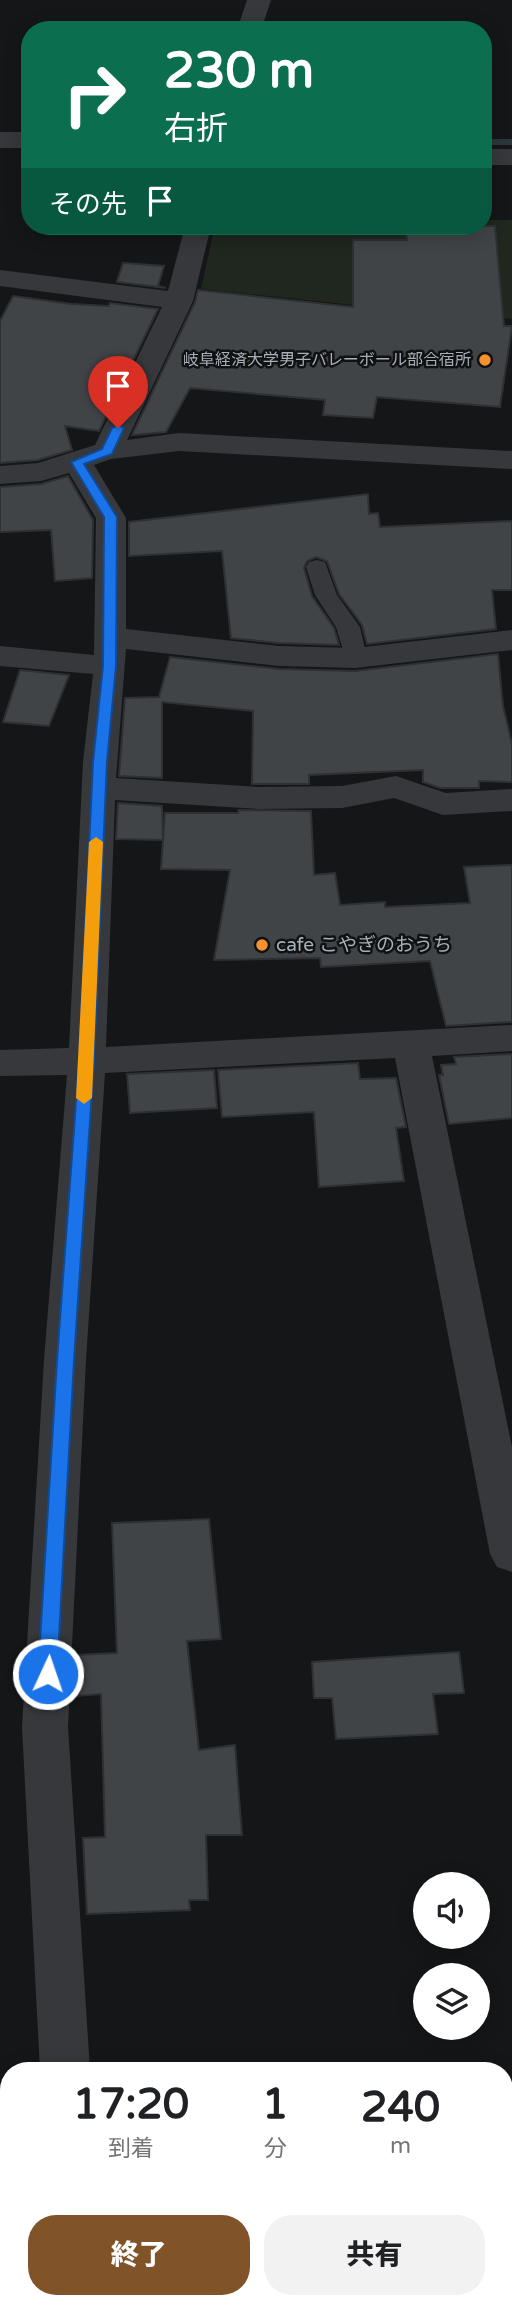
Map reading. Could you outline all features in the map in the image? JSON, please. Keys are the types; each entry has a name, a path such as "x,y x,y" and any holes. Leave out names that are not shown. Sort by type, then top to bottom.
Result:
{"street":[{"path":"252,21 259,0"},
{"path":"0,140 21,140"},
{"path":"0,156 21,156"},
{"path":"492,157 512,157"},
{"path":"65,2062 45,1727 65,1360 87,1061 99,788 109,652 111,517 92,457 178,301 196,235"},
{"path":"0,278 178,301"},
{"path":"0,475 41,472 92,457 179,442 512,460"},
{"path":"0,656 109,652 355,658 512,640"},
{"path":"99,788 258,798 342,797 396,787 443,804 512,800"},
{"path":"0,1063 87,1061 512,1038"},
{"path":"411,1043 512,1554"}],"lane":[{"path":"317,567 326,595 348,627 355,658"}],"shaded area":[{"path":"492,220 512,220 512,319 201,289 213,235 492,235"}],"building":[{"path":"492,226 495,226 504,326 512,326 500,407 377,397 373,418 323,415 325,400 190,388 166,432 132,435 195,302 198,290 353,307 353,240 407,240 407,235 492,235"},
{"path":"123,263 164,266 158,286 166,288 117,282"},
{"path":"13,296 71,304 109,306 110,303 158,309 99,431 65,426 72,450 38,460 0,463 0,321"},
{"path":"68,476 93,520 92,578 55,581 51,530 0,532 0,487 41,484"},
{"path":"368,494 369,514 378,513 380,527 512,521 512,590 492,590 496,629 367,644 362,625 339,594 327,561 316,557 307,561 304,568 312,596 334,628 339,645 231,638 222,551 129,556 129,522"},
{"path":"498,654 503,706 512,744 512,782 479,781 479,788 440,788 423,782 423,770 309,775 309,784 252,784 253,711 162,702 162,778 119,776 125,698 159,697 170,657 279,669 355,671"},
{"path":"20,670 69,675 49,726 3,722"},
{"path":"118,803 162,806 163,840 116,839"},
{"path":"239,810 311,811 314,875 335,873 340,905 385,902 385,907 470,903 464,867 512,865 512,1022 446,1026 430,961 321,967 320,958 214,960 230,870 161,869 165,813 238,813"},
{"path":"512,1054 512,1118 449,1124 439,1075 443,1075 441,1065 456,1064 454,1057"},
{"path":"358,1063 360,1079 396,1078 406,1127 396,1128 404,1181 319,1187 314,1112 222,1117 218,1070"},
{"path":"214,1070 217,1108 130,1113 127,1074"},
{"path":"209,1519 221,1639 187,1641 199,1750 235,1745 242,1835 206,1835 208,1900 189,1900 190,1910 87,1914 83,1838 105,1837 101,1694 77,1696 76,1655 117,1653 112,1523"},
{"path":"459,1652 464,1693 433,1694 438,1734 336,1739 332,1698 314,1698 312,1662"}],"waterway":[{"path":"492,142 512,142"}],"slow traffic":[{"path":"84,1098 96,842"}],"place":[{"name":"岐阜経済大学男子バレーボール部合宿所","path":"485,360"},
{"name":"cafe こやぎのおうち","path":"262,945"}],"route":[{"path":"48,1674 65,1360 87,1061 100,762 110,666 111,517 77,462 107,451 118,428"}]}
